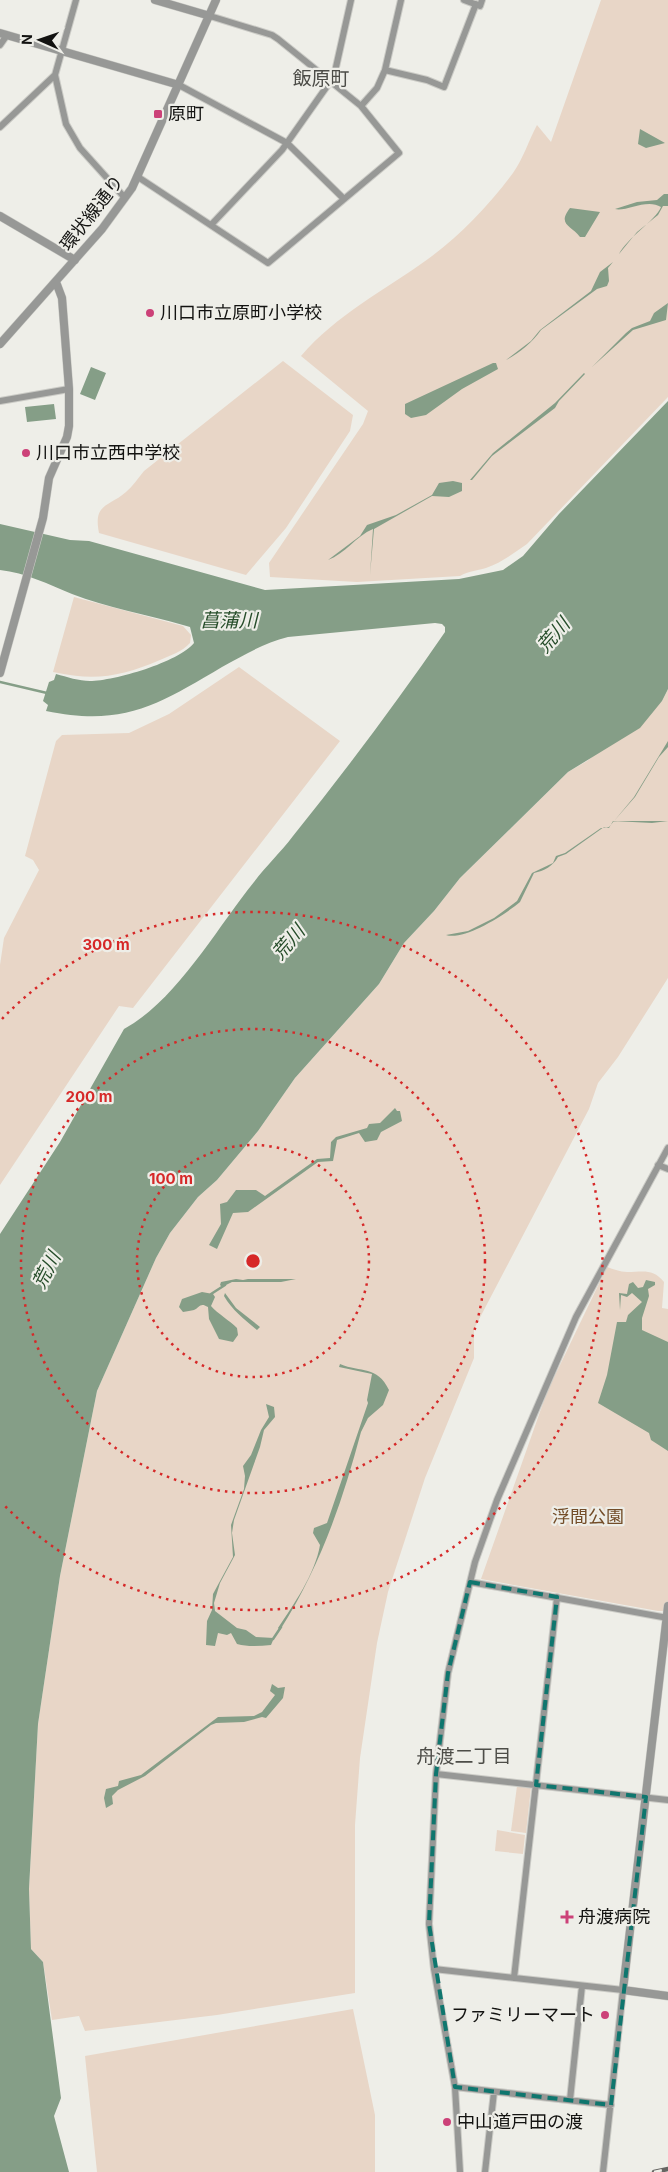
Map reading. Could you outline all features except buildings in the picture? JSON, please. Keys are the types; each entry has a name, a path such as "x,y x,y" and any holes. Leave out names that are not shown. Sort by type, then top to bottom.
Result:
{"street":[{"path":"76,0 55,75 66,124 80,148 125,198"},
{"path":"138,177 268,263 399,153 361,106 272,35 155,0"},
{"name":"環状線通り","path":"0,344 75,260 125,198 138,177 216,0"},
{"path":"211,225 287,143 334,76 352,0"},
{"path":"361,106 377,88 385,70 401,0"},
{"path":"464,0 480,6 482,0"},
{"path":"385,70 427,80 444,87 476,4"},
{"path":"0,45 4,34 179,85 287,143 344,199"},
{"path":"0,127 55,75"},
{"path":"0,216 75,260"},
{"path":"0,673 43,518 49,478 67,436 70,410 69,389 62,298 56,282"},
{"path":"0,401 69,389"},
{"path":"460,2172 454,2087 434,1969 429,1924 436,1774 448,1674 470,1582 497,1500 576,1317 668,1148"},
{"path":"658,1165 668,1169"},
{"path":"470,1582 667,1617"},
{"path":"514,1978 557,1598"},
{"path":"603,2172 668,1606"},
{"path":"436,1774 668,1800"},
{"path":"434,1969 668,1996"},
{"path":"570,2100 582,1986"},
{"path":"454,2087 611,2105"},
{"path":"485,2172 494,2092"}],"highlighted area":[{"path":"470,1582 557,1597 536,1785 646,1797 611,2105 455,2087 429,1924 436,1774 448,1673"}],"green space":[{"path":"601,0 668,0 668,397 527,544 492,566 460,576 357,582 270,577 269,563 363,424 368,411 301,356 345,315 428,259 463,230 495,196 513,173 537,125 551,142"},
{"path":"283,361 353,415 350,431 286,528 246,575 99,533 98,516 104,507 126,492 144,471"},
{"path":"74,597 183,626 191,635 190,643 172,655 120,674 95,677 53,672"},
{"path":"239,667 340,741 133,1008 119,1006 0,1185 0,965 4,938 39,870 33,860 25,856 56,741 62,735 129,733 169,714"},
{"path":"668,689 668,978 618,1057 598,1083 589,1109 474,1329 474,1358 425,1478 388,1592 377,1643 360,1758 355,1825 355,1993 217,2015 85,2031 79,2016 52,2020 43,1962 31,1949 29,1889 38,1724 60,1576 97,1391 156,1258 170,1233 198,1197 217,1180 258,1131 295,1078 379,984 404,943 434,911 460,878 568,772 587,761 662,701"},
{"name":"浮間公園","path":"607,1267 625,1272 643,1271 652,1273 664,1282 662,1308 668,1309 668,1611 658,1611 481,1579 547,1392"},
{"path":"517,1786 531,1787 526,1833 511,1831"},
{"path":"497,1830 525,1835 523,1854 495,1851"},
{"path":"353,2009 375,2115 375,2172 97,2172 85,2056"}],"water":[{"path":"640,129 665,143 646,148 638,144"},
{"path":"664,194 668,194 668,206 663,206 658,215 647,224 661,207 643,204 625,209 615,209 637,202 657,200"},
{"path":"570,208 600,212 585,237 580,237 565,221 566,214"},
{"path":"613,262 608,268 609,281 607,286 597,289 541,330 534,339 525,347 506,360 531,341 540,330 591,291 600,272"},
{"path":"668,303 666,320 633,330 592,367 626,333 632,328 650,321 654,313"},
{"path":"496,363 498,369 462,389 426,415 411,418 405,414 405,404"},
{"path":"91,367 106,373 95,400 80,394"},
{"path":"584,373 555,408 492,456 470,480 493,453 555,403"},
{"path":"668,401 668,689 662,701 640,728 568,772 460,878 434,911 404,943 379,984 295,1078 258,1131 217,1180 198,1197 170,1233 156,1258 97,1391 60,1576 38,1724 29,1889 31,1949 43,1962 61,2098 54,2116 69,2172 0,2172 0,1234 60,1142 124,1029 161,1000 195,962 263,870 288,842 371,736 445,632 445,627 442,624 435,623 288,637 254,650 178,692 139,709 119,714 97,716 46,711 48,705 43,701 49,682 54,680 56,674 86,681 114,678 145,669 175,657 194,643 190,627 99,603 28,576 0,570 0,524 70,540 89,541 265,590 459,579 503,570 523,556 559,514"},
{"path":"54,404 56,419 27,422 25,407"},
{"path":"453,481 462,483 462,491 449,497 432,496 374,529 370,575 373,529 361,536 340,554 328,560 360,536 367,525 396,515 432,495 439,483"},
{"path":"668,741 668,747 659,757 635,797 614,821 634,797"},
{"path":"614,821 668,821 652,823"},
{"path":"603,828 566,854 558,857 554,863 548,868 534,873 520,902 505,913 474,930 454,936 446,935 468,931 494,918 517,901 532,873 553,863 556,856 565,853"},
{"path":"395,1108 397,1111 400,1111 402,1121 381,1132 377,1140 365,1142 359,1133 337,1140 333,1161 318,1162 248,1212 233,1213 217,1249 209,1245 221,1224 220,1204 227,1202 236,1190 256,1190 265,1196 317,1159 330,1158 331,1142 336,1137 367,1128 369,1124 380,1123"},
{"path":"236,1279 296,1279 281,1282 232,1282 222,1287 220,1285 221,1282"},
{"path":"646,1280 655,1282 655,1285 648,1289 649,1296 642,1318 642,1330 668,1342 668,1451 651,1440 649,1433 598,1403 607,1375 617,1322 626,1322 628,1315 642,1302 632,1293 627,1297 621,1295 620,1310 619,1293 627,1294 629,1284 633,1282 638,1288 643,1287"},
{"path":"202,1292 213,1294 215,1297 211,1306 237,1328 238,1335 233,1342 219,1339 209,1319 208,1307 202,1305 194,1310 183,1312 179,1307 182,1299"},
{"path":"225,1293 236,1308 260,1327 257,1330 231,1306 224,1296"},
{"path":"340,1364 374,1373 384,1382 389,1390 383,1405 368,1418 361,1432 338,1509 314,1566 320,1545 313,1533 314,1528 327,1523 368,1403 372,1374 339,1367"},
{"path":"266,1404 274,1407 275,1417 264,1430 260,1447 234,1520 232,1533 235,1555 220,1583 214,1603 215,1611 237,1628 246,1630 256,1637 274,1638 271,1645 245,1646 237,1644 231,1633 227,1635 218,1633 215,1646 206,1645 207,1621 212,1610 213,1594 233,1557 231,1525 244,1489 245,1476 243,1466 251,1455 261,1430 269,1417"},
{"path":"308,1579 280,1630 278,1628 291,1609"},
{"path":"272,1684 278,1688 285,1687 283,1698 266,1718 211,1725 145,1776 118,1790 112,1796 113,1804 106,1808 104,1798 106,1789 118,1786 119,1781 141,1775 218,1717 254,1716 262,1712 275,1695 270,1691"}],"waterway":[{"path":"0,682 47,693"},
{"path":"211,1294 225,1285"},
{"path":"273,1639 281,1627"}],"railway":[{"path":"654,2172 668,2169"}],"place":[{"name":"原町","path":"158,114"},
{"name":"川口市立原町小学校","path":"150,313"},
{"name":"川口市立西中学校","path":"26,453"},
{"name":"舟渡病院","path":"567,1917"},
{"name":"ファミリーマート","path":"605,2015"},
{"name":"中山道戸田の渡","path":"447,2122"}],"district":[{"name":"飯原町","path":"321,78"},
{"name":"舟渡二丁目","path":"464,1756"}],"water label":[{"name":"菖蒲川","path":"229,620"},
{"name":"荒川","path":"553,635"},
{"name":"荒川","path":"288,942"},
{"name":"荒川","path":"46,1270"}]}
